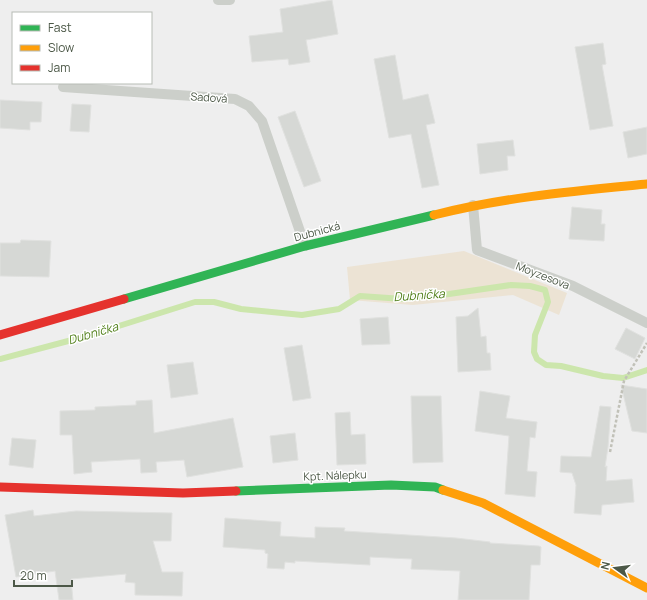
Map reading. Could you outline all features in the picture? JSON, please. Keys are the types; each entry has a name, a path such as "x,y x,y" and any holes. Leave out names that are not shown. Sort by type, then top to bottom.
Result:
{"street":[{"name":"Dubnická","path":"0,335 305,246 473,205 535,196 647,184"},
{"name":"Kpt. Nálepku","path":"0,487 183,493 392,485 435,487 483,503 647,588"}],"lane":[{"path":"218,0 230,0"},
{"name":"Sadová","path":"63,87 235,99 249,106 262,121 305,246"},
{"name":"Moyzesova","path":"473,205 477,250 573,286 647,323"}],"path":[{"path":"610,452 624,381 647,344"}],"shaded area":[{"path":"464,251 567,293 559,315 513,295 413,305 350,300 347,267"}],"building":[{"path":"332,0 338,34 306,40 310,62 289,65 288,59 252,62 249,36 283,32 280,9"},
{"path":"603,43 606,64 602,65 613,126 590,130 575,47"},
{"path":"395,55 403,100 428,94 435,123 426,125 439,185 422,188 411,134 389,138 374,59"},
{"path":"0,100 42,102 41,122 30,122 30,130 0,128"},
{"path":"72,104 91,105 89,132 70,131"},
{"path":"295,111 321,181 304,187 278,117"},
{"path":"647,127 647,154 628,158 623,132"},
{"path":"513,140 515,156 507,156 508,170 480,174 477,144"},
{"path":"572,207 602,210 601,224 605,224 604,241 569,239"},
{"path":"21,240 51,241 49,277 0,276 0,243 20,243"},
{"path":"478,308 481,337 486,336 487,353 490,353 491,370 458,372 456,317 468,316"},
{"path":"388,317 390,344 362,345 360,319"},
{"path":"626,328 645,338 635,359 615,349"},
{"path":"302,345 311,398 293,401 284,348"},
{"path":"193,362 198,394 171,398 167,365"},
{"path":"621,385 647,389 647,433 632,431"},
{"path":"480,391 510,396 506,418 537,422 535,438 530,437 527,471 537,472 535,497 505,494 509,436 475,431"},
{"path":"411,396 441,396 443,462 413,463"},
{"path":"152,400 154,433 233,418 243,467 187,477 184,460 156,462 157,472 141,473 140,459 91,462 92,472 74,474 72,435 60,435 60,411 95,410 95,407 136,405 136,401"},
{"path":"600,406 611,407 605,467 607,466 606,481 632,479 634,502 602,505 601,515 574,513 576,485 572,473 560,472 561,456 591,457"},
{"path":"350,412 351,435 365,434 366,464 337,465 335,413"},
{"path":"295,433 298,460 273,463 270,436"},
{"path":"12,438 36,440 33,468 9,465"},
{"path":"33,510 34,516 76,511 172,513 171,541 153,541 162,572 183,572 182,596 135,595 135,583 125,582 126,574 71,579 73,600 59,600 55,571 16,577 5,515"},
{"path":"225,518 281,522 280,536 315,538 315,527 345,528 344,531 456,538 490,543 539,546 541,547 540,565 531,565 529,600 458,600 460,571 411,569 412,559 370,557 370,565 295,561 295,563 285,562 284,569 267,568 268,554 265,553 265,550 223,547"}],"waterway":[{"name":"Dubnička","path":"0,359 87,336 195,302 214,302 241,309 302,315 339,309 360,296 403,299 511,285 530,286 545,290 548,302 535,335 534,352 537,359 546,365 561,366 603,376 623,378 647,370"}],"traffic: fast":[{"path":"124,299 305,246 434,215"},
{"path":"236,491 391,485 435,487 443,490"}],"traffic: slow":[{"path":"434,215 513,199 647,184"},
{"path":"443,490 483,503 647,588"}],"traffic: jam":[{"path":"0,335 124,299"},
{"path":"0,487 183,493 236,491"}]}
